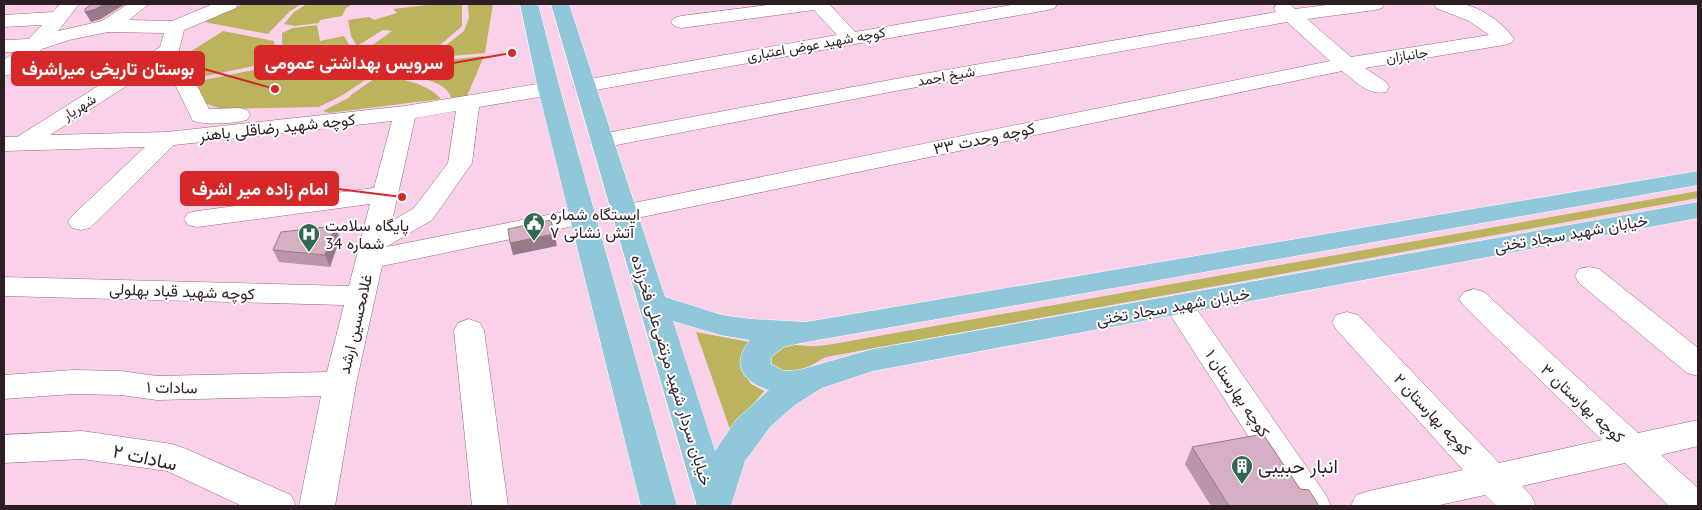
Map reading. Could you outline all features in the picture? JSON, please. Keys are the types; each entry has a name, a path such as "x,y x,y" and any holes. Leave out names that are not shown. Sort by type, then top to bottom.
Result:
{"main road":[{"path":"530,4 549,89 659,506"},
{"name":"خیابان سردار شهید مرتضی‌علی فخرزاده","path":"560,4 622,213 654,304 714,505"},
{"name":"خیابان شهید سجاد تختی","path":"654,304 720,325 751,330 806,333 1698,178"},
{"name":"خیابان شهید سجاد تختی","path":"714,505 723,470 740,440 759,417 775,402 812,380 873,360 1698,210"},
{"path":"806,333 781,337 766,343 756,354 754,362 757,370 767,378 786,384 812,380"}],"street":[{"path":"4,70 35,45 56,18 70,4"},
{"path":"108,26 140,4"},
{"path":"4,46 35,45 64,35 108,26 175,27 229,4"},
{"path":"681,22 817,4 850,38"},
{"name":"کوچه شهید عوض اعتباری","path":"584,86 850,38 978,9 1048,4"},
{"name":"شیخ احمد","path":"601,141 1285,9 1376,4"},
{"name":"جانبازان","path":"1346,64 1504,39 1498,32 1463,10 1443,4"},
{"path":"1285,9 1346,64 1378,87"},
{"path":"4,21 56,18"},
{"path":"175,27 169,50 202,116 303,114 298,124"},
{"name":"شهریار","path":"9,147 169,50"},
{"name":"کوچه وحدت ۳۳","path":"622,213 1346,64"},
{"name":"کوچه شهید رضاقلی باهنر","path":"9,147 167,138 404,113 549,89"},
{"path":"373,250 424,214 460,163 469,102"},
{"name":"غلامحسین ارشد","path":"317,506 340,384 404,113"},
{"path":"81,222 167,138"},
{"path":"198,219 386,194"},
{"path":"373,250 582,216"},
{"path":"1589,276 1698,365"},
{"name":"کوچه شهید قباد بهلولی","path":"4,286 360,296"},
{"name":"کوچه بهارستان ۳","path":"1474,299 1693,506"},
{"name":"کوچه بهارستان ۱","path":"1179,305 1313,506"},
{"name":"کوچه بهارستان ۲","path":"1347,322 1518,506"},
{"path":"469,330 490,506"},
{"name":"سادات ۱","path":"4,387 73,382 121,383 157,388 340,384"},
{"path":"1369,506 1698,433"},
{"name":"سادات ۲","path":"4,449 82,445 172,458 278,506"}],"shaded area":[{"path":"243,4 301,4 289,12 268,34 204,22"},
{"path":"307,4 353,4 346,8 342,16 320,20 319,23 295,26 284,24 294,12"},
{"path":"436,4 462,4 462,26 424,59 380,62 366,52 367,49 392,31 383,30 357,46 351,36 348,20 369,17 374,20 397,13 393,9"},
{"path":"468,4 493,4 485,53 430,58 464,31 469,18"},
{"path":"317,25 320,41 344,36 351,48 367,64 306,67 287,62 283,53 282,33 293,28"},
{"path":"223,31 274,41 275,55 278,61 192,79 182,57"},
{"path":"484,56 467,96 451,98 445,88 440,85 410,76 427,62"},
{"path":"368,67 377,72 343,95 319,107 222,109 204,103 194,82 259,69 258,74 261,77 273,79 296,69"},
{"path":"381,74 421,85 428,88 441,99 329,113 323,111 350,97"},
{"path":"1698,191 1698,198 826,357 794,373 786,373 776,368 769,357 775,349 787,345 812,346 833,344"},
{"path":"696,332 749,342 744,373 751,384 764,391 731,432"}],"building":[{"path":"92,4 104,4 96,9 85,12 85,9"},
{"path":"551,220 554,234 510,243 508,229"},
{"path":"335,226 325,255 273,250 281,232"},
{"name":"انبار حبیبی","path":"1263,434 1300,489 1309,490 1319,506 1229,506 1192,447"}],"place":[{"name":"سرویس بهداشتی عمومی","path":"512,53"},
{"name":"بوستان تاریخی میراشرف","path":"275,89"},
{"name":"امام زاده میر اشرف","path":"402,197"},
{"name":"ایستگاه شماره ۷ آتش نشانی","path":"534,242"},
{"name":"پایگاه سلامت شماره 34","path":"309,253"},
{"name":"انبار حبیبی","path":"1242,485"}]}
